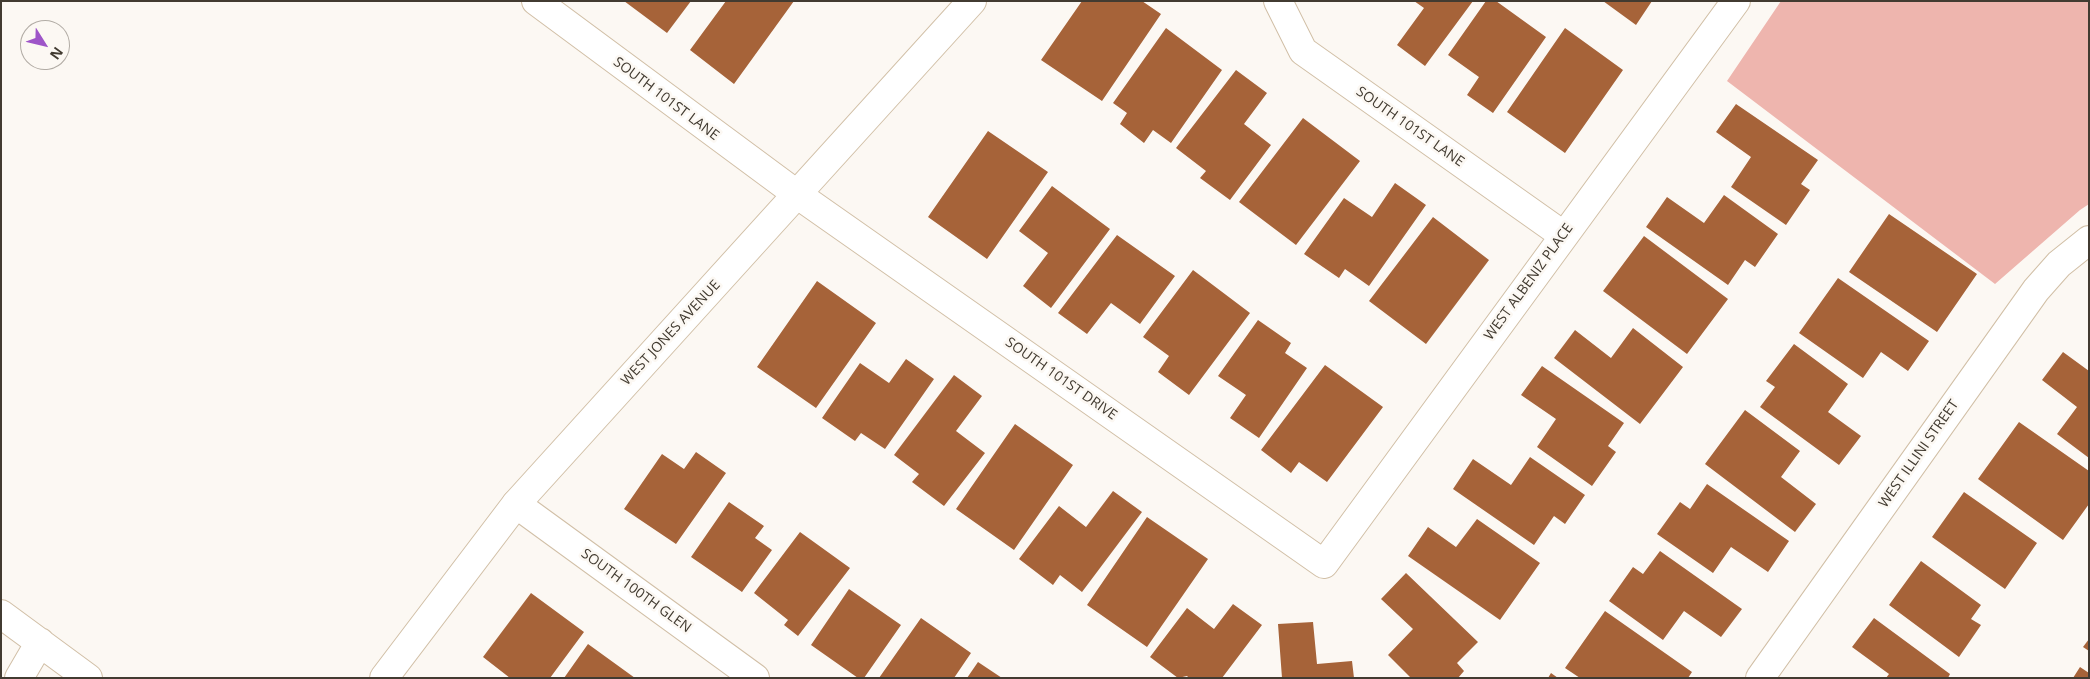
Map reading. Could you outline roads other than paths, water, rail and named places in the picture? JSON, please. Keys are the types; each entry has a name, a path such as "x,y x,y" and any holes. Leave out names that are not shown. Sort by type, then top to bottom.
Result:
{"street":[{"name":"SOUTH 101ST LANE","path":"536,1 798,195"},
{"name":"WEST JONES AVENUE","path":"384,678 516,504 972,1"},
{"name":"SOUTH 101ST LANE","path":"1278,1 1303,51 1563,236"},
{"name":"WEST ALBENIZ PLACE","path":"1324,564 1736,1"},
{"name":"SOUTH 101ST DRIVE","path":"798,195 1324,564"},
{"name":"WEST ILLINI STREET","path":"1760,678 2036,290 2059,264 2089,240"},
{"name":"SOUTH 100TH GLEN","path":"516,504 756,678"},
{"path":"1,614 88,678"},
{"path":"19,678 40,642"}]}
